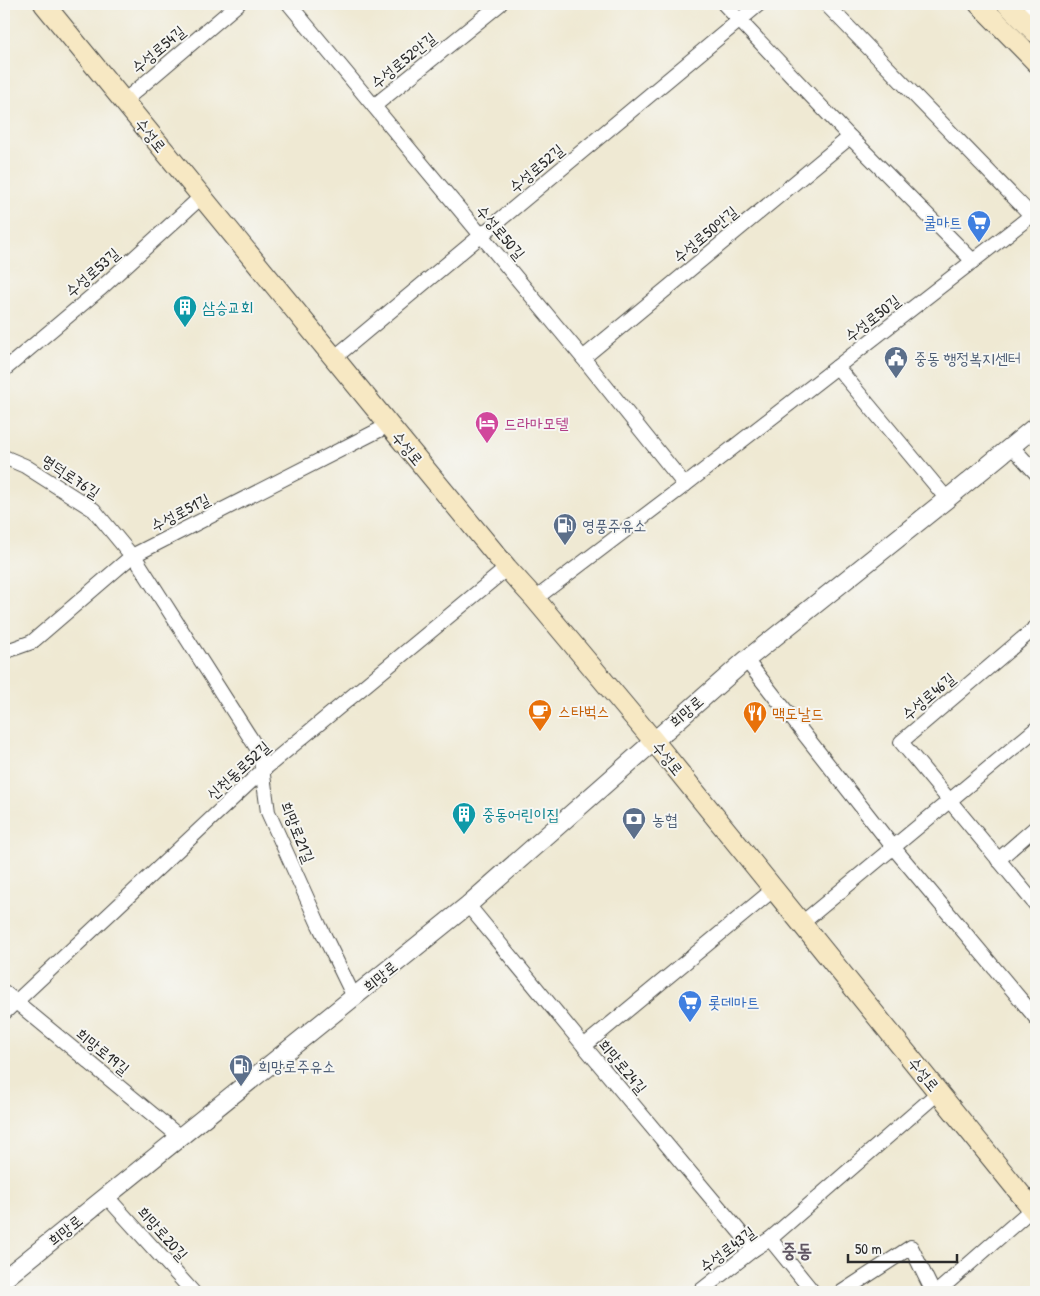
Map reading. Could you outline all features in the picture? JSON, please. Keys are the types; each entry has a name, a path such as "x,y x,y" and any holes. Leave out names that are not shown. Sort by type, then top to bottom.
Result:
{"main road":[{"name":"수성로","path":"44,4 507,568 653,740 1034,1210"},
{"path":"979,4 1036,62"},
{"path":"1022,9 1036,33"}],"street":[{"name":"수성로54길","path":"124,101 238,4"},
{"name":"수성로50길","path":"289,4 686,485"},
{"name":"수성로52안길","path":"374,106 500,4"},
{"path":"724,4 973,261"},
{"name":"수성로52길","path":"334,358 759,4"},
{"name":"수성로50길","path":"535,599 686,485 1034,214 826,4"},
{"name":"수성로50안길","path":"583,358 850,136"},
{"name":"수성로53길","path":"4,370 99,290 201,197"},
{"path":"837,367 947,499"},
{"name":"수성로51길","path":"4,652 32,642 132,556 389,425"},
{"name":"희망로","path":"4,1279 468,905 746,660 1036,426"},
{"path":"1012,447 1036,473"},
{"name":"명덕로76길","path":"4,457 25,466 94,510 132,556"},
{"name":"희망로21길","path":"132,556 136,559 260,753 268,812 354,997"},
{"name":"신천동로52길","path":"4,1012 262,770 507,568"},
{"name":"수성로46길","path":"950,802 901,742 1036,627"},
{"path":"746,660 893,847 1036,1018"},
{"path":"802,923 1036,729"},
{"path":"950,802 1036,905"},
{"path":"998,860 1036,827"},
{"path":"584,1046 774,890"},
{"name":"희망로24길","path":"468,905 754,1249"},
{"name":"희망로19길","path":"4,992 180,1137"},
{"path":"770,1239 939,1092"},
{"name":"희망로20길","path":"107,1196 193,1292"},
{"path":"937,1292 1034,1210"},
{"name":"수성로43길","path":"699,1292 754,1249 770,1239 813,1292"},
{"path":"842,1292 911,1247 933,1292"}],"place":[{"name":"쿨마트","path":"979,243"},
{"name":"삼승교회","path":"185,328"},
{"name":"중동 행정복지센터","path":"896,379"},
{"name":"드라마모텔","path":"487,444"},
{"name":"영풍주유소","path":"565,546"},
{"name":"스타벅스","path":"540,732"},
{"name":"맥도날드","path":"755,734"},
{"name":"중동어린이집","path":"464,835"},
{"name":"농협","path":"634,840"},
{"name":"롯데마트","path":"690,1023"},
{"name":"희망로주유소","path":"241,1087"}],"district":[{"name":"중동","path":"797,1250"}]}
